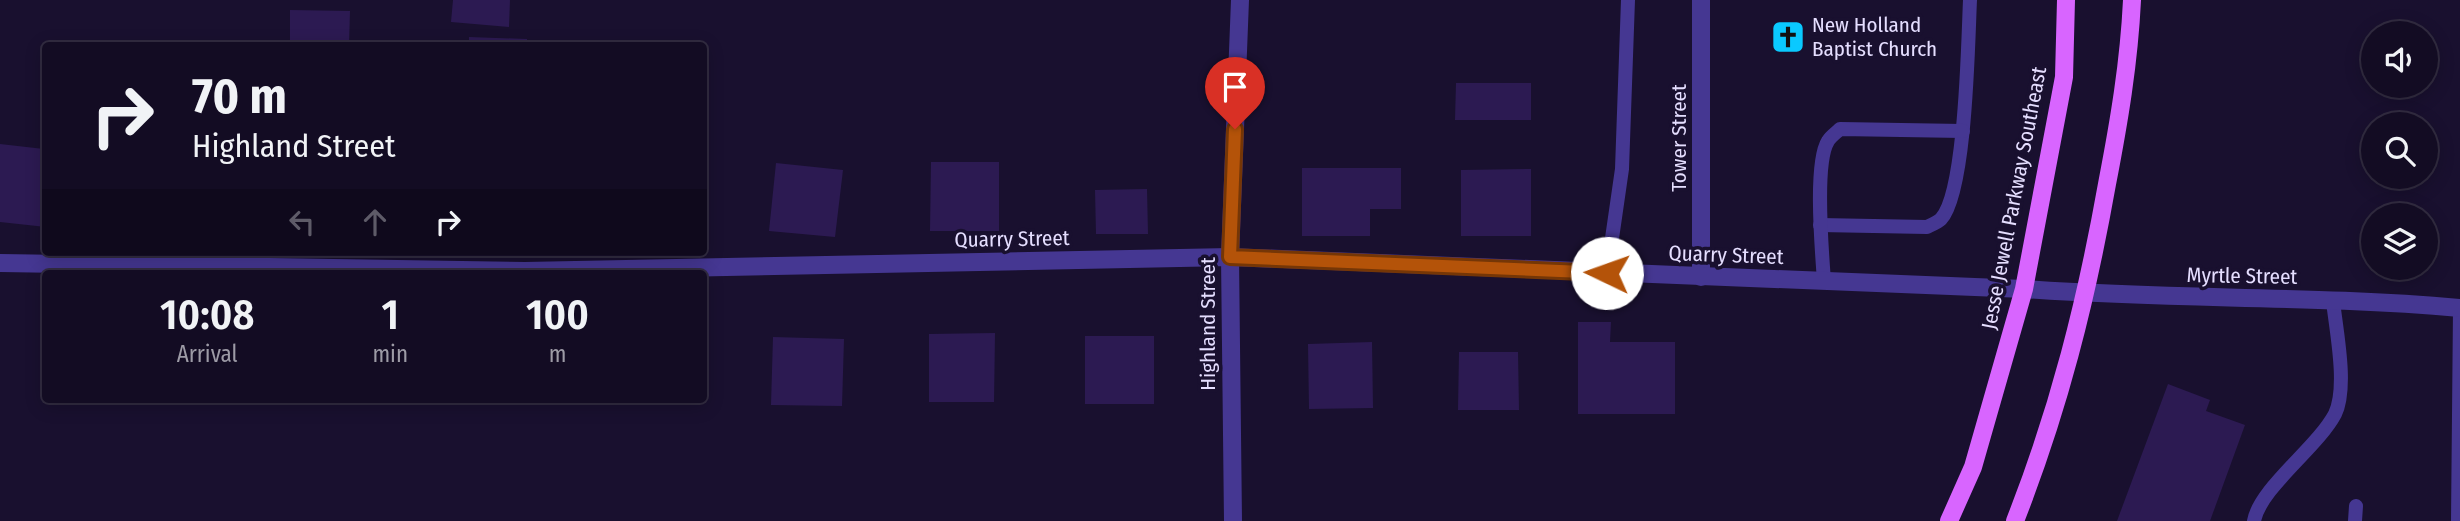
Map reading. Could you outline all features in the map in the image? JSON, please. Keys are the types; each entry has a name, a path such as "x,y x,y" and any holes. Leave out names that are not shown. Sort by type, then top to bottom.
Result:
{"main road":[{"name":"Jesse Jewell Parkway Southeast","path":"1949,521 1973,467 2024,289 2064,77 2066,0"},
{"path":"2015,521 2042,455 2087,294 2129,63 2132,0"}],"street":[{"name":"Highland Street","path":"1233,521 1230,257 1240,0"},
{"name":"Tower Street","path":"1701,0 1702,277"},
{"name":"Quarry Street","path":"575,270 1230,257 2024,289"},
{"name":"Quarry Street","path":"0,263 459,270"},
{"name":"Myrtle Street","path":"2024,289 2087,294 2333,301 2460,308"}],"lane":[{"path":"1607,273 1622,169 1628,0"},
{"path":"1820,225 1927,227 1941,219 1949,202 1962,131 1969,0"},
{"path":"1824,281 1820,225 1823,154 1828,141 1840,129 1962,131"},
{"path":"2254,521 2256,508 2299,461 2336,413 2340,380 2333,301"},
{"path":"2458,521 2460,308"}],"building":[{"path":"453,0 510,0 509,27 451,22"},
{"path":"290,10 350,11 349,42 290,42"},
{"path":"469,37 527,39 527,42 469,42"},
{"path":"1456,83 1531,83 1531,120 1455,120"},
{"path":"0,144 42,149 42,227 0,222"},
{"path":"931,162 999,162 999,231 930,231"},
{"path":"776,163 843,170 835,237 769,231"},
{"path":"1302,168 1401,168 1401,209 1370,209 1370,236 1302,236"},
{"path":"1531,169 1531,236 1461,236 1461,170"},
{"path":"1147,189 1148,234 1096,234 1095,190"},
{"path":"1578,322 1611,322 1610,342 1675,342 1675,414 1578,414"},
{"path":"995,333 994,402 929,402 929,334"},
{"path":"1085,336 1154,336 1154,404 1085,404"},
{"path":"773,337 844,339 842,406 771,405"},
{"path":"1372,342 1373,408 1309,409 1308,344"},
{"path":"1459,352 1518,352 1519,410 1458,410"},
{"path":"2168,384 2210,400 2206,411 2245,425 2210,521 2117,521"}],"place":[{"name":"New Holland Baptist Church","path":"1788,37"}],"route":[{"path":"1235,129 1230,257 1607,273"}]}
